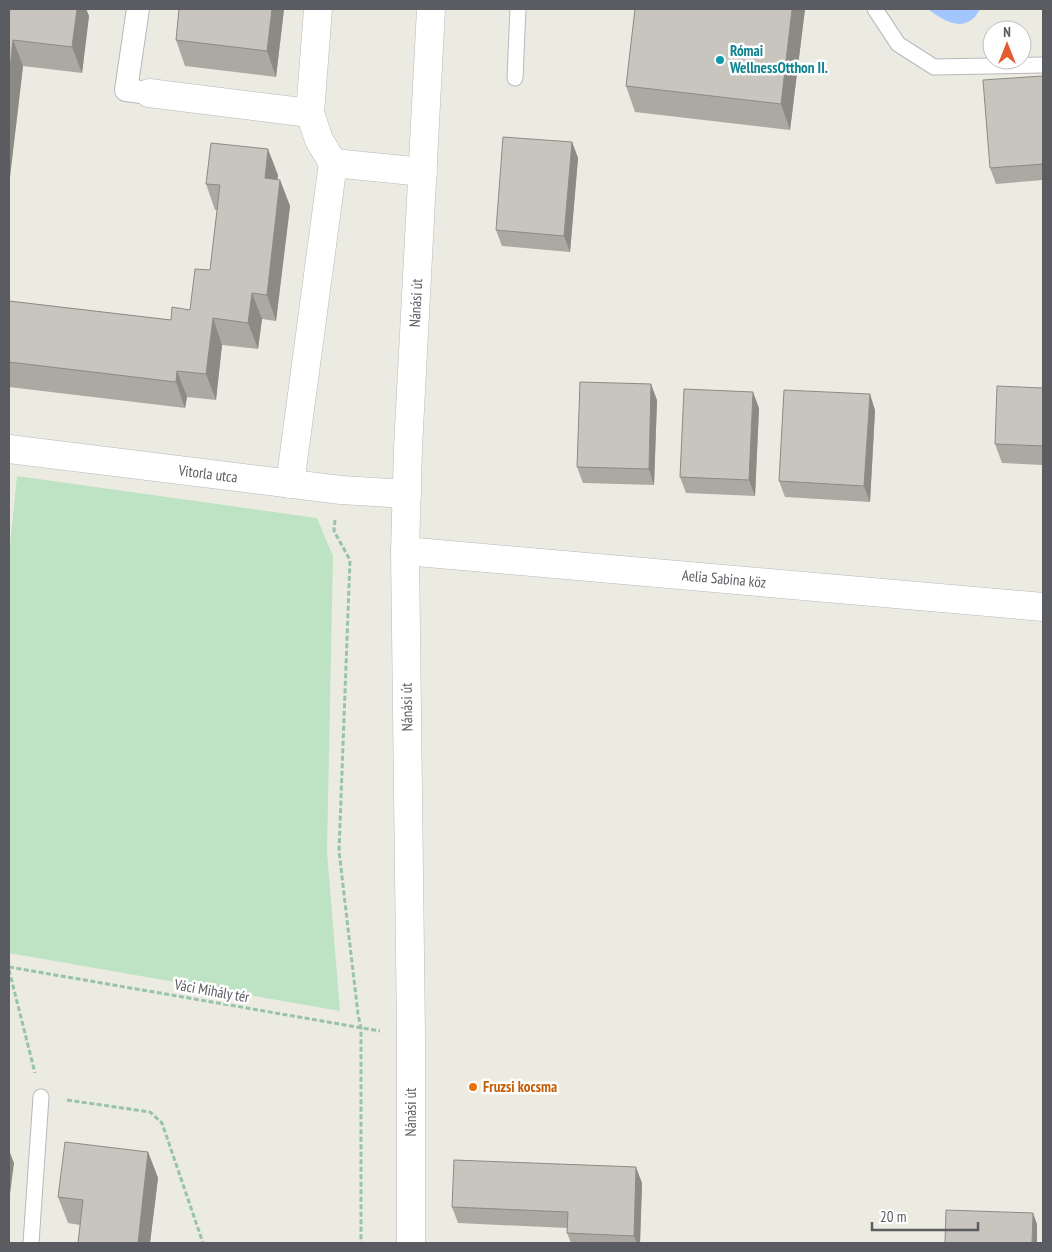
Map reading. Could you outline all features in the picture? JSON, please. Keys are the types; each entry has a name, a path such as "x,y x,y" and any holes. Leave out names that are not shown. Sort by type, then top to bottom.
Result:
{"street":[{"path":"138,9 126,90 310,113"},
{"path":"290,484 334,163 319,140 310,113 318,9"},
{"name":"Nánási út","path":"411,1243 411,1034 405,551 431,9"},
{"path":"334,163 423,172"},
{"name":"Vitorla utca","path":"9,449 341,490 407,494"},
{"name":"Aelia Sabina köz","path":"405,551 1043,607"}],"lane":[{"path":"515,78 518,9"},
{"path":"875,9 898,44 934,67 1043,66"},
{"path":"31,1243 41,1097"}],"path":[{"path":"341,490 334,531 350,560 339,851 361,1028 361,1243"},
{"path":"9,968 41,1097 150,1112 162,1123 203,1243"},
{"name":"Váci Mihály tér","path":"9,968 361,1028 411,1034"}],"green space":[{"path":"17,476 317,518 333,556 327,851 340,1011 9,953 9,555"}],"water":[{"path":"928,9 980,9 969,22 956,24 949,22"}],"building":[{"path":"9,9 77,9 72,47 13,40 9,78"},
{"path":"179,9 272,9 267,51 176,40"},
{"name":"Római WellnessOtthon II.","path":"635,9 792,9 781,104 626,86"},
{"path":"1043,76 1043,164 990,168 983,80"},
{"path":"503,137 572,142 564,236 496,230"},
{"path":"211,143 268,149 265,178 280,180 267,295 252,293 248,323 213,318 206,374 177,371 176,382 9,362 9,301 171,320 172,307 190,310 195,269 210,270 220,185 206,184"},
{"path":"580,382 651,384 649,469 577,467"},
{"path":"997,386 1043,388 1043,446 995,444"},
{"path":"684,389 753,392 749,480 680,477"},
{"path":"784,390 870,394 864,486 779,481"},
{"path":"65,1142 148,1152 138,1243 78,1243 83,1200 58,1197"},
{"path":"454,1160 636,1167 634,1236 567,1233 568,1212 452,1207"},
{"path":"946,1210 1033,1213 1032,1243 945,1243"}],"place":[{"name":"Római WellnessOtthon II.","path":"720,60"},
{"name":"Fruzsi kocsma","path":"473,1087"}]}
